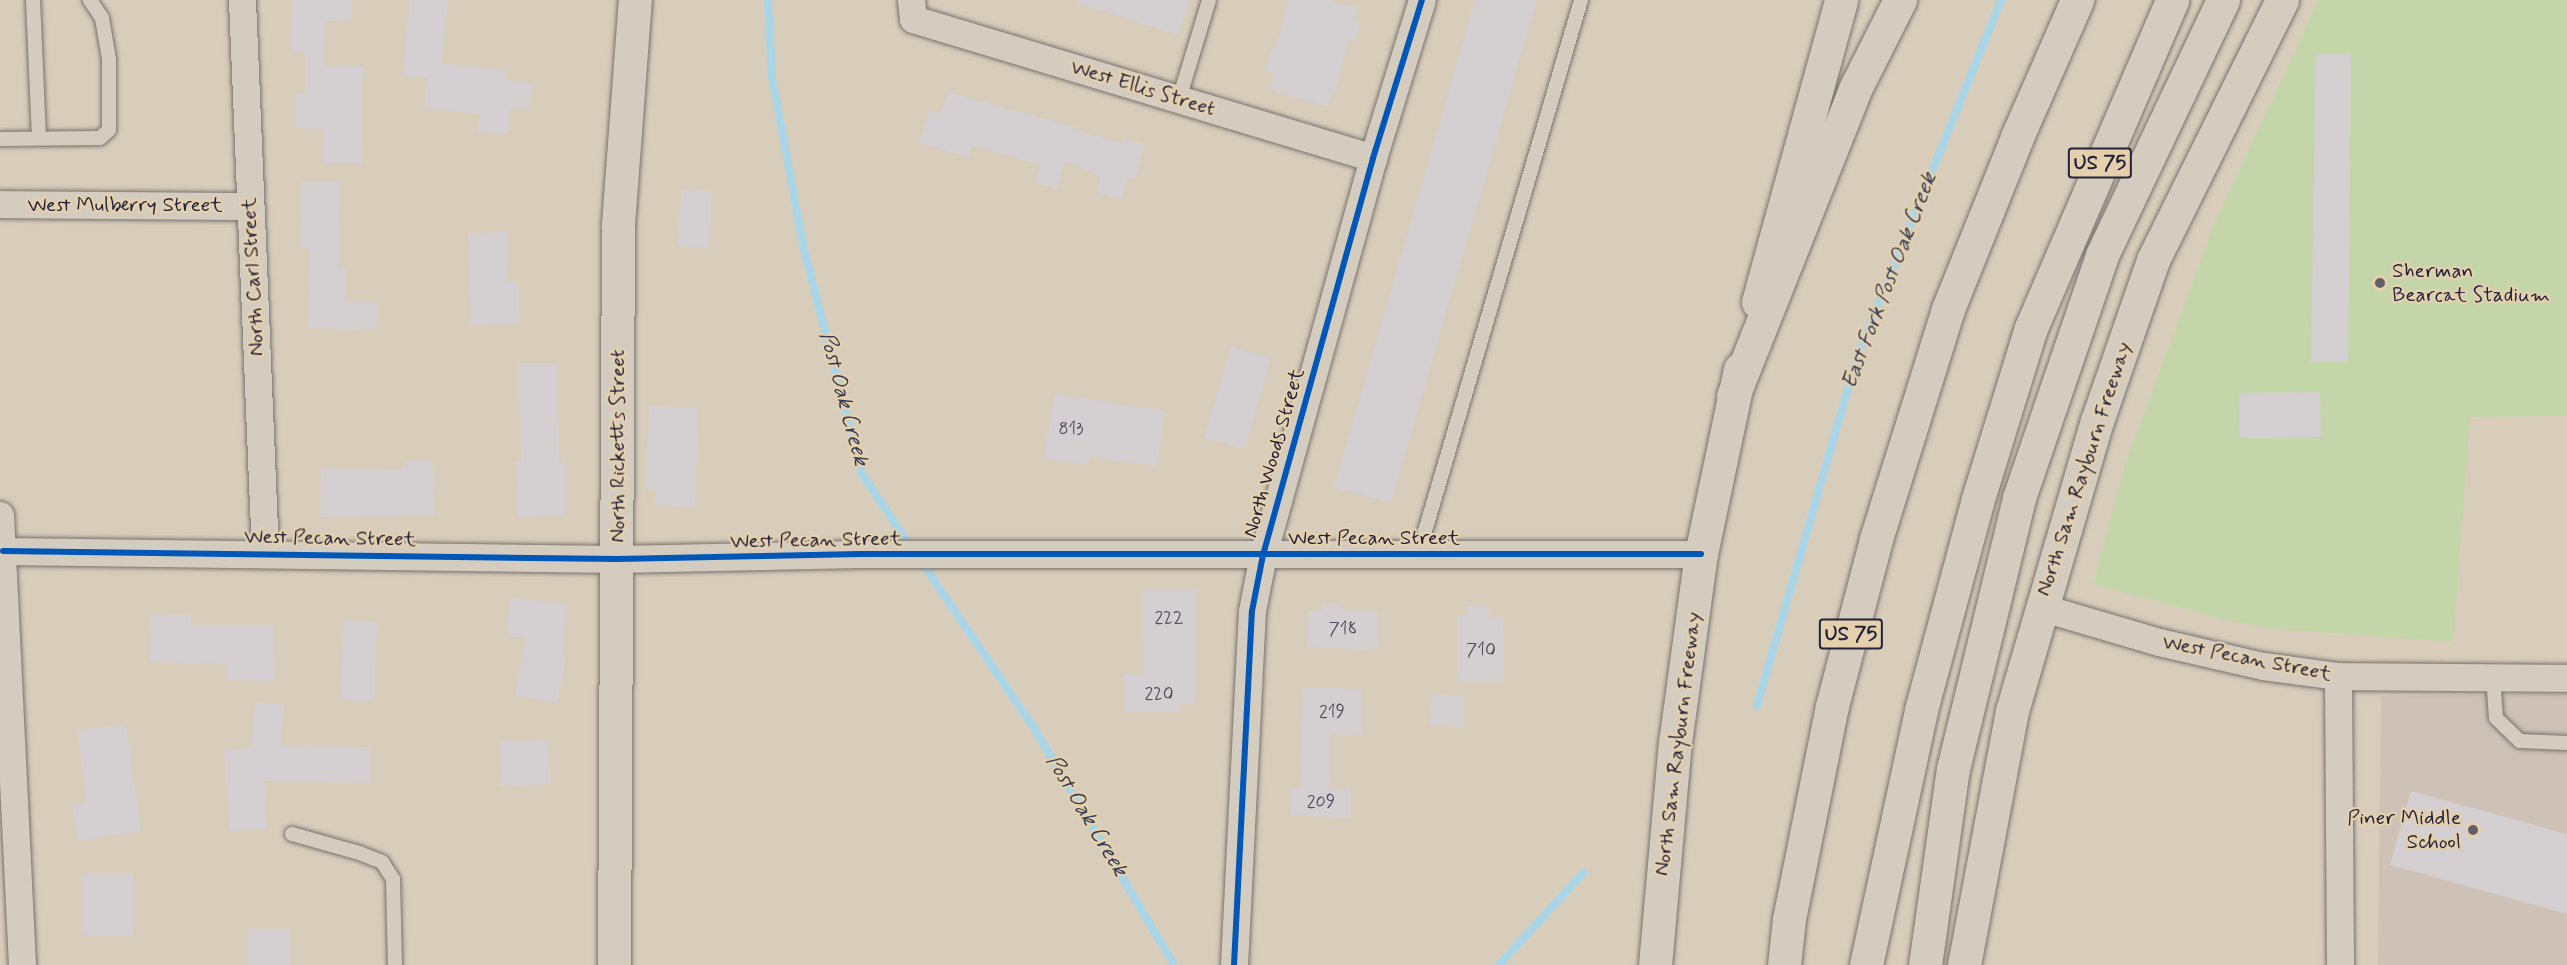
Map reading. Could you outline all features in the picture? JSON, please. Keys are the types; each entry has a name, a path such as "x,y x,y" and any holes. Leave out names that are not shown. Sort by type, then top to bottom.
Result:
{"main road":[{"name":"North Ricketts Street","path":"614,965 618,224 635,0"},
{"name":"North Sam Rayburn Freeway","path":"1655,965 1675,743 1701,554 1733,396 1833,20 1841,0"},
{"path":"1733,396 1855,89 1900,0"},
{"name":"US 75","path":"1784,965 1789,919 1832,706 1876,539 1948,309 2017,137 2077,0"},
{"name":"US 75","path":"1866,965 1921,710 1977,502 2031,328 2172,0"},
{"path":"1925,965 1953,769 2019,498 2102,255 2223,0"},
{"name":"North Sam Rayburn Freeway","path":"1964,965 2012,711 2040,607 2097,421 2152,260 2282,0"}],"street":[{"name":"North Carl Street","path":"242,0 265,554"},
{"name":"North Woods Street","path":"1234,965 1252,611 1263,555 1373,158 1422,0"},
{"name":"West Ellis Street","path":"912,10 1179,99 1373,158"},
{"name":"West Mulberry Street","path":"0,204 250,206"},
{"path":"0,515 22,965"},
{"name":"West Pecan Street","path":"3,551 617,560 860,554 952,556 1701,554"},
{"name":"West Pecan Street","path":"2040,607 2159,642 2263,666 2338,676 2567,678"},
{"path":"2338,676 2340,965"}],"lane":[{"path":"33,0 39,138"},
{"path":"0,139 100,138 109,129 109,59 102,18 90,0"},
{"path":"1179,99 1209,0"},
{"path":"1418,555 1581,0"},
{"path":"2493,677 2496,718 2520,741 2567,742"},
{"path":"291,834 359,853 382,862 393,879 395,965"}],"shaded area":[{"name":"Piner Middle School","path":"2567,694 2567,965 2378,965 2381,696"}],"green space":[{"name":"Sherman Bearcat Stadium","path":"2319,0 2567,0 2567,416 2470,417 2453,642 2276,629 2229,621 2093,584 2125,465 2215,222"}],"building":[{"path":"291,0 352,0 351,22 325,21 324,66 363,66 362,163 322,163 323,129 296,128 296,93 305,93 305,52 290,52"},
{"path":"410,0 448,0 442,63 506,70 505,80 532,83 529,109 511,107 508,135 478,132 480,114 424,108 427,78 402,76"},
{"path":"1079,0 1189,0 1178,35 1079,4"},
{"path":"1288,0 1328,0 1358,8 1355,20 1361,22 1356,41 1349,39 1335,93 1332,92 1328,107 1270,90 1275,74 1265,71 1271,48 1275,49"},
{"path":"1475,0 1537,0 1391,503 1334,487"},
{"path":"2316,54 2351,54 2348,362 2311,362"},
{"path":"947,92 1075,127 1074,130 1122,143 1123,138 1145,145 1135,180 1128,177 1122,199 1114,198 1096,193 1101,177 1065,161 1057,189 1035,183 1040,165 972,145 969,157 919,143 929,110 941,113"},
{"path":"301,181 340,181 339,269 347,269 346,301 377,302 376,330 307,328 310,249 300,248"},
{"path":"681,190 712,191 709,248 678,246"},
{"path":"507,232 508,281 518,281 520,324 471,325 468,233"},
{"path":"1231,346 1271,358 1245,449 1204,438"},
{"path":"519,363 557,363 559,461 565,461 566,516 517,517 516,462 521,462"},
{"path":"2320,392 2321,437 2240,438 2239,393"},
{"path":"1054,394 1165,411 1157,466 1089,457 1088,465 1044,459"},
{"path":"649,406 698,408 695,508 655,506 656,489 646,489"},
{"path":"432,460 435,516 320,517 321,468 403,469 403,461"},
{"path":"1195,589 1195,703 1181,703 1181,712 1124,712 1124,674 1144,674 1143,590"},
{"path":"510,598 567,603 562,657 566,657 557,703 515,695 526,638 506,636"},
{"path":"1323,603 1342,604 1342,609 1378,611 1377,650 1307,647 1309,610 1323,610"},
{"path":"1466,606 1488,606 1489,618 1503,618 1504,681 1458,681 1457,616 1466,616"},
{"path":"151,614 191,615 191,625 274,625 273,681 226,680 226,664 150,662"},
{"path":"344,620 377,621 374,702 340,700"},
{"path":"1303,687 1362,689 1361,735 1330,734 1329,788 1351,789 1350,818 1290,815 1291,787 1300,787"},
{"path":"1432,694 1464,696 1463,727 1430,725"},
{"path":"255,702 284,705 281,745 369,747 369,783 264,781 267,829 229,831 224,750 251,748"},
{"path":"126,725 141,831 78,841 72,804 85,802 78,729"},
{"path":"548,739 551,784 501,786 499,741"},
{"path":"2411,791 2567,834 2567,914 2390,865"},
{"path":"82,873 133,873 133,935 82,935"},
{"path":"248,929 289,929 289,965 248,965"}],"waterway":[{"name":"Post Oak Creek","path":"768,0 772,77 804,249 862,474 912,549"},
{"name":"East Fork Post Oak Creek","path":"1757,706 1857,357 2001,0"},
{"name":"Post Oak Creek","path":"921,561 1034,728 1174,965"},
{"name":"East Fork Post Oak Creek","path":"1499,965 1583,873"}],"cycle path":[{"path":"1234,965 1252,611 1263,555 1373,158 1422,0"},
{"path":"3,551 617,559 860,554 1701,554"}],"place":[{"name":"Sherman Bearcat Stadium","path":"2380,283"},
{"name":"Piner Middle School","path":"2473,830"}]}
